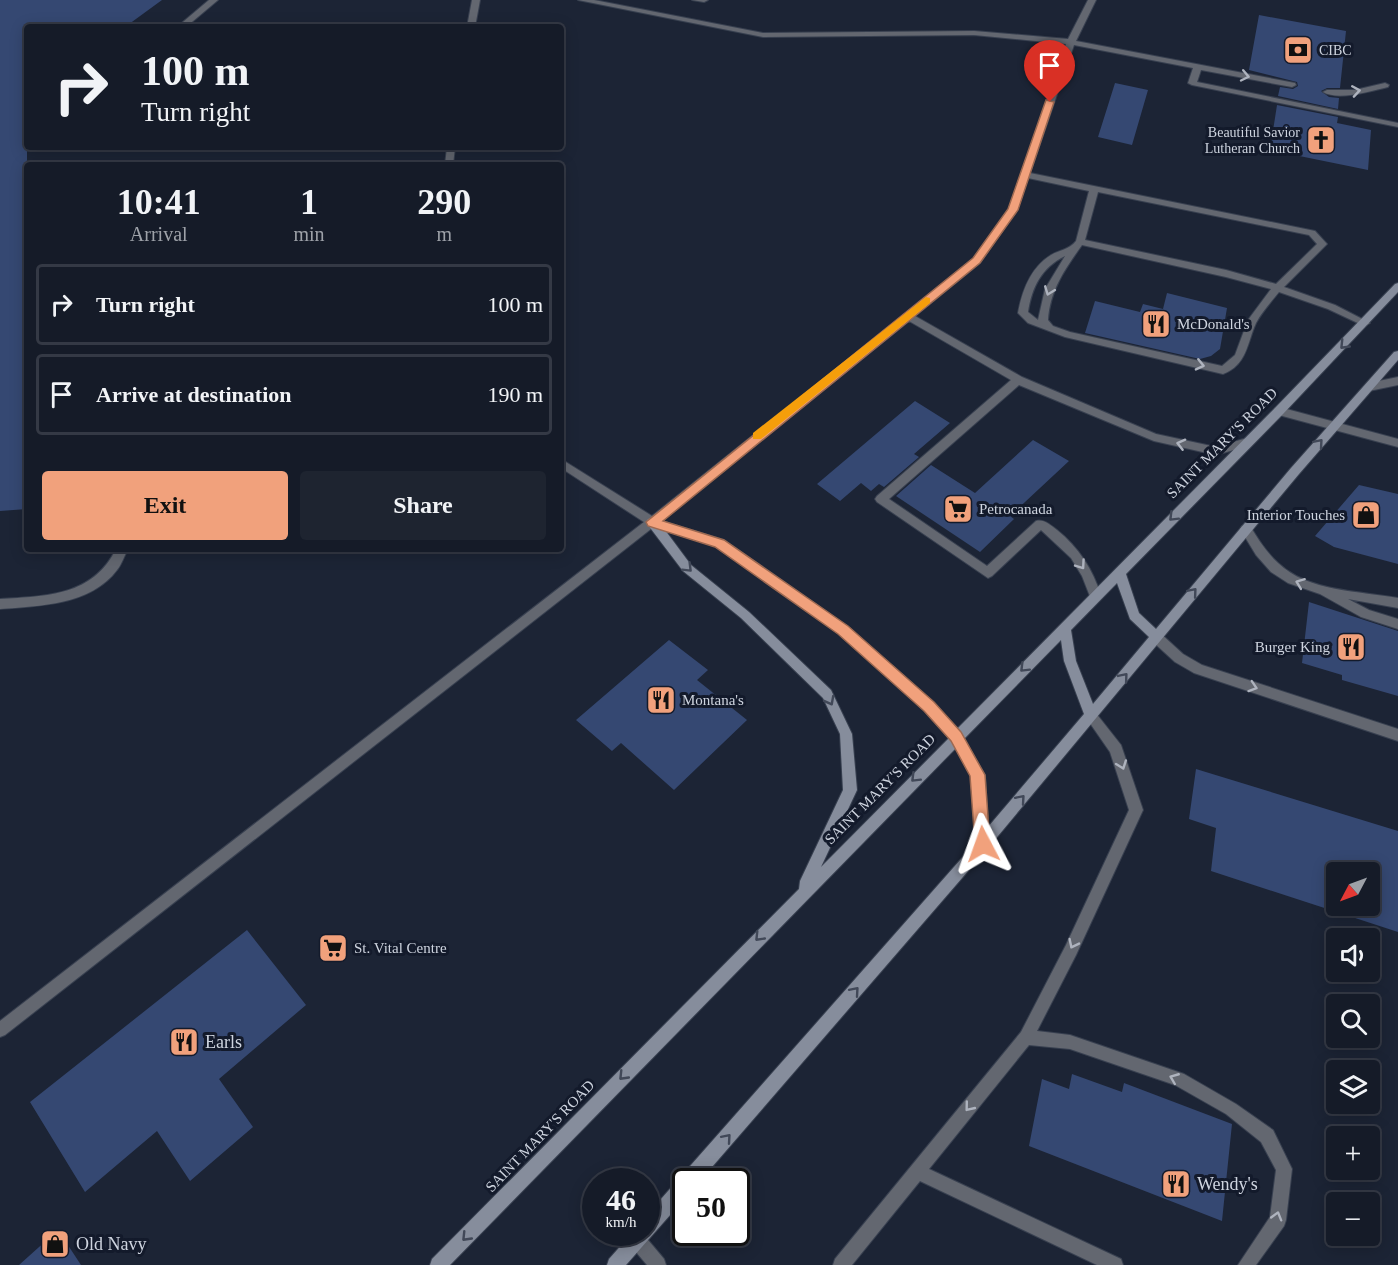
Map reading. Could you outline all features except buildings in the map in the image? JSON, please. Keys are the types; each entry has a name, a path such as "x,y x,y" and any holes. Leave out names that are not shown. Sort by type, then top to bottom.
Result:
{"main road":[{"name":"SAINT MARY'S ROAD","path":"438,1265 1279,411 1398,286"},
{"path":"701,1168 983,844 1246,529 1398,354"},
{"path":"652,522 720,543 843,630 929,706 956,737 978,775 983,844"},
{"path":"652,522 687,568 745,615 827,694 846,734 850,790 800,895"},
{"path":"1119,572 1134,616 1156,637"},
{"path":"1065,627 1070,661 1091,716"},
{"path":"660,1214 672,1201"},
{"path":"615,1265 632,1246"}],"street":[{"path":"185,24 214,0"},
{"path":"472,24 476,0"},
{"path":"582,0 763,35 974,33 1071,42 1292,86"},
{"path":"696,0 705,0"},
{"path":"0,1030 652,522 977,261 1013,210 1071,42 1092,0"},
{"path":"1198,66 1191,83 1398,125"},
{"path":"1327,93 1355,92 1385,86"},
{"path":"1025,175 1312,233 1322,244 1280,287 1254,318 1237,362 1223,370 1068,335 1031,321 1023,313 1024,304 1039,269 1050,258 1077,246 1280,287 1332,306 1365,323"},
{"path":"1050,328 1043,321 1043,309 1060,267 1077,246 1094,189"},
{"path":"908,315 1018,380 1154,437 1216,452 1247,441"},
{"path":"1018,380 881,499 988,573 1040,524 1060,537 1092,580 1095,596"},
{"path":"1369,387 1398,381"},
{"path":"1279,411 1398,443"},
{"path":"564,465 652,522"},
{"path":"1246,529 1258,552 1273,568 1295,582 1321,590 1365,614 1398,624"},
{"path":"0,604 52,601 98,584 118,561 121,552"},
{"path":"1321,590 1359,593 1398,603"},
{"path":"1156,637 1179,658 1198,669 1398,735"},
{"path":"841,1265 1026,1037 1076,939 1136,810 1116,749 1091,716"},
{"path":"1026,1037 1070,1042 1179,1079 1231,1109 1267,1136 1284,1169 1278,1220 1246,1265"},
{"path":"917,1171 1115,1265"},
{"path":"648,1246 658,1265"}],"slow traffic":[{"path":"757,436 926,301"}],"place":[{"name":"CIBC","path":"1298,50"},
{"name":"Beautiful Savior Lutheran Church","path":"1321,140"},
{"name":"McDonald's","path":"1156,324"},
{"name":"Petrocanada","path":"958,509"},
{"name":"Interior Touches","path":"1366,515"},
{"name":"Burger King","path":"1351,647"},
{"name":"Montana's","path":"661,700"},
{"name":"St. Vital Centre","path":"333,948"},
{"name":"Earls","path":"184,1042"},
{"name":"Wendy's","path":"1176,1184"},
{"name":"Old Navy","path":"55,1244"}],"route":[{"path":"983,844 978,775 956,737 929,706 843,630 720,543 652,522 822,383 977,261 1013,210 1050,102"}]}
